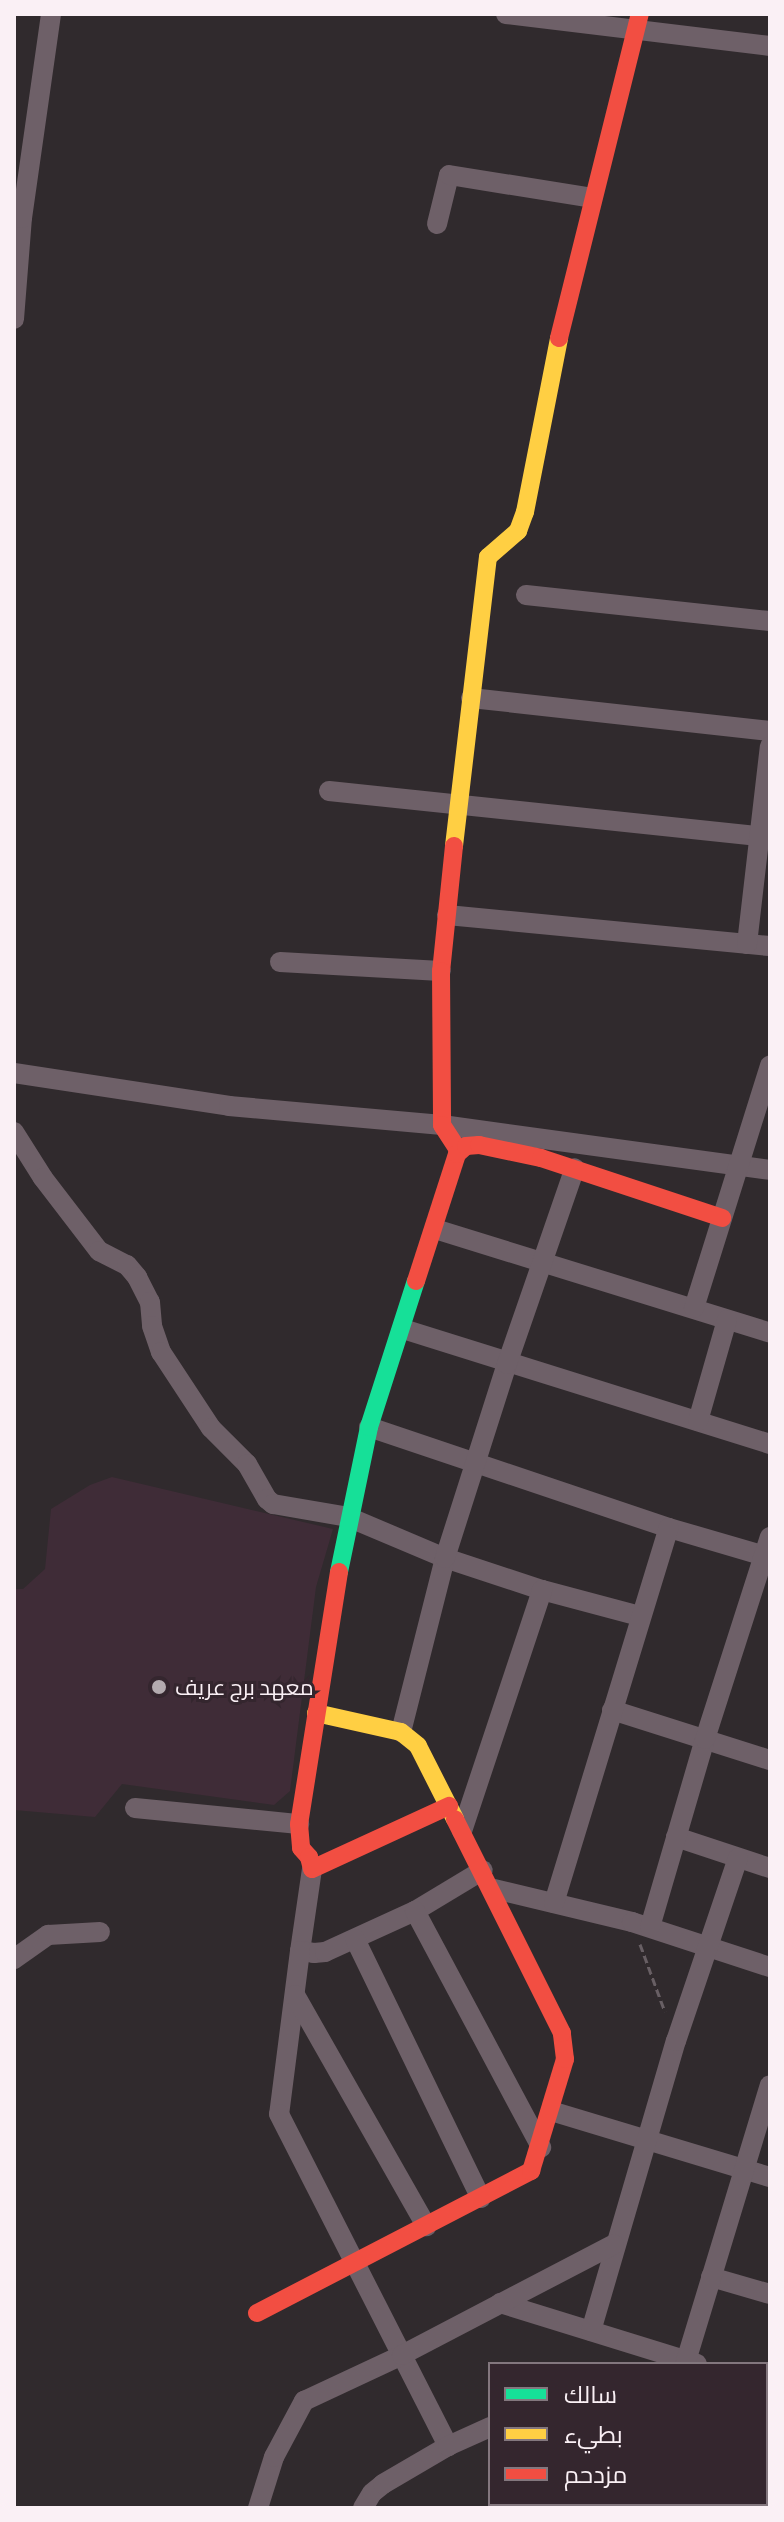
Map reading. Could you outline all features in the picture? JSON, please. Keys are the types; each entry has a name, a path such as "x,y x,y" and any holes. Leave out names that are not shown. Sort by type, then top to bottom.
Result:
{"street":[{"path":"14,319 22,218 51,14"},
{"path":"506,14 638,22 770,46"},
{"path":"459,1151 442,1125 441,971 482,587 488,557 505,539 518,531 525,512 556,351 638,22"},
{"path":"437,224 449,175 592,198"},
{"path":"526,595 770,621"},
{"path":"471,698 770,731"},
{"path":"747,944 770,746"},
{"path":"329,791 461,802 759,836"},
{"path":"447,915 770,946"},
{"path":"280,962 441,971"},
{"path":"694,1308 770,1066"},
{"path":"14,1073 229,1106 442,1125 739,1163 770,1170"},
{"path":"14,1132 43,1178 99,1251 127,1265 137,1277 150,1302 152,1326 161,1352 211,1428 247,1464 273,1504 348,1517 445,1558 542,1590 640,1616"},
{"path":"448,2446 279,2114 312,1869 309,1857 301,1848 299,1824 348,1517 369,1427 459,1151 470,1146 494,1147 575,1168 722,1218"},
{"path":"401,1732 445,1558 474,1464 575,1168"},
{"path":"435,1229 543,1260 770,1333"},
{"path":"698,1421 727,1320"},
{"path":"403,1329 770,1444"},
{"path":"369,1427 669,1528 767,1546 676,1837 641,1924"},
{"path":"554,1903 669,1528"},
{"path":"462,1831 542,1590"},
{"path":"612,1710 770,1760"},
{"path":"257,2313 531,2171 541,2147 565,2059 565,2042 494,1889 412,1739 401,1732 316,1713"},
{"path":"312,1869 449,1806"},
{"path":"135,1808 299,1824"},
{"path":"676,1837 770,1868"},
{"path":"591,2331 676,2041 738,1858"},
{"path":"300,1951 325,1952 355,1939 415,1911 483,1870"},
{"path":"494,1889 641,1924 770,1967"},
{"path":"415,1911 541,2147"},
{"path":"14,1959 48,1935 100,1932"},
{"path":"355,1939 481,2198"},
{"path":"295,1995 426,2226"},
{"path":"500,2303 679,2361 711,2277 770,2085"},
{"path":"551,2111 770,2177"},
{"path":"258,2508 274,2457 304,2401 402,2355 614,2244"},
{"path":"711,2277 770,2294"},
{"path":"363,2508 372,2493 383,2484 448,2446 488,2428"}],"path":[{"path":"641,1924 676,2041"}],"shaded area":[{"name":"معهد برج عريف","path":"112,1477 333,1529 316,1587 290,1791 274,1805 122,1784 95,1817 14,1810 14,1589 23,1589 45,1569 51,1509 90,1485"}],"traffic: fast":[{"path":"339,1572 369,1427 416,1281"}],"traffic: slow":[{"path":"454,846 488,557 518,531 525,512 559,338"},
{"path":"316,1713 401,1732 418,1746 455,1819"}],"traffic: jam":[{"path":"559,338 640,14"},
{"path":"454,846 441,971 442,1125 459,1151"},
{"path":"416,1281 457,1154 466,1146 479,1145 541,1158 722,1218"},
{"path":"339,1572 299,1824 301,1848 309,1857 312,1869 449,1806"},
{"path":"257,2313 531,2171 565,2059 562,2033 455,1819"}],"place":[{"name":"معهد برج عريف","path":"159,1687"}]}
